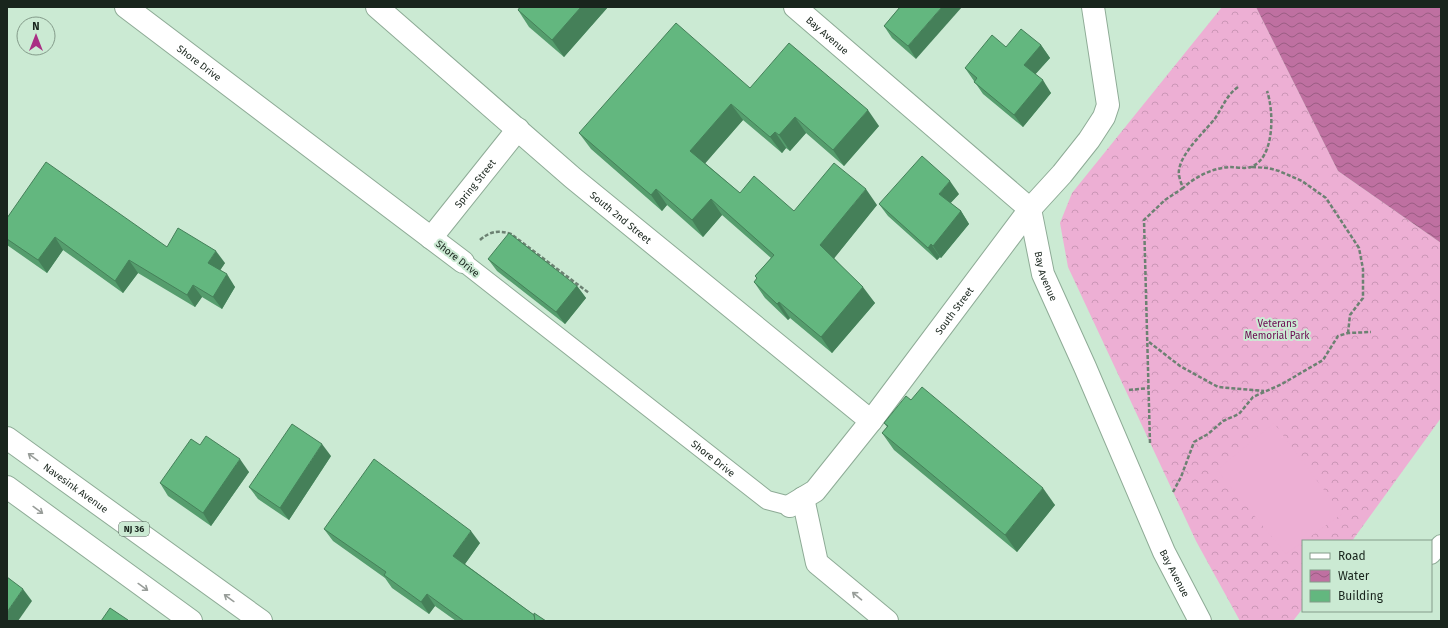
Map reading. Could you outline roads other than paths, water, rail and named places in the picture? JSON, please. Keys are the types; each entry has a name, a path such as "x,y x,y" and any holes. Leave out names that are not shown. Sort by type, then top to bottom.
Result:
{"main road":[{"name":"Shore Drive","path":"126,7 463,262"},
{"name":"South 2nd Street","path":"376,7 573,178 871,421"},
{"name":"Bay Avenue","path":"795,7 1030,209 1043,274 1085,367 1164,552 1200,621"},
{"name":"South Street","path":"797,502 815,491 871,421 1030,209 1062,174 1089,140 1104,117 1108,105 1093,7"},
{"name":"Spring Street","path":"431,238 518,130"},
{"name":"Navesink Avenue","path":"7,438 261,621"},
{"path":"7,487 191,621"},
{"path":"797,502 817,563 887,621"}],"lane":[{"name":"Shore Drive","path":"463,262 767,500 797,502"},
{"path":"1432,554 1441,544"}],"water":[{"path":"1256,7 1441,7 1441,243 1338,171"}],"park label":[{"name":"Veterans Memorial Park","path":"1277,328"}]}
